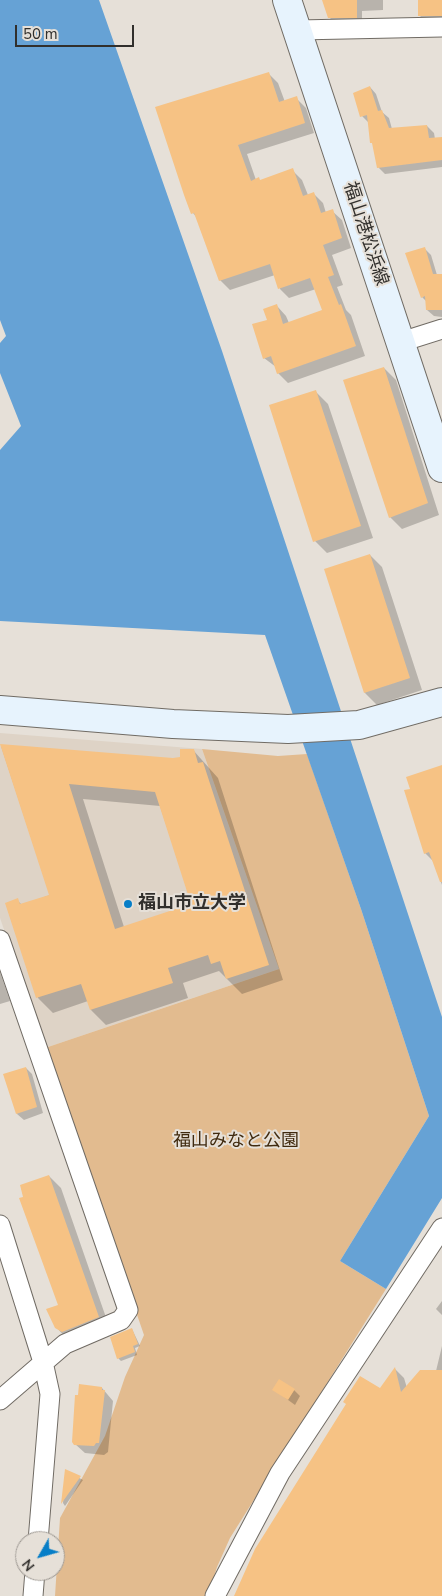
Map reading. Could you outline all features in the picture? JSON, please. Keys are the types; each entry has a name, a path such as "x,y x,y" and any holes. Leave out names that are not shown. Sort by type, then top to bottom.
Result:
{"main road":[{"name":"福山港松浜線","path":"287,0 442,468"},
{"path":"0,710 190,725 288,729 359,725 442,702"}],"street":[{"path":"298,30 442,27"},
{"path":"401,342 442,329"},
{"path":"0,940 128,1310 121,1320 65,1344 0,1400"},
{"path":"0,1225 43,1362 50,1394 39,1531"},
{"path":"215,1596 280,1473 442,1228"},
{"path":"33,1596 34,1581"}],"shaded area":[{"name":"福山市立大学","path":"0,733 202,749 279,969 45,1048 0,918"}],"green space":[{"name":"福山みなと公園","path":"202,749 278,756 307,754 361,909 429,1116 340,1261 386,1289 230,1538 217,1567 208,1596 55,1596 56,1581 65,1581 65,1531 59,1531 60,1518 105,1436 125,1377 144,1335 45,1048 279,969"}],"water":[{"path":"0,0 99,0 222,351 442,1017 442,1198 386,1289 340,1261 429,1116 361,909 265,635 0,621 0,450 21,426 0,373 0,343 6,336 0,320"}],"building":[{"path":"322,0 357,0 357,18 328,18"},
{"path":"418,0 442,0 442,16 418,16"},
{"path":"269,72 279,102 297,96 305,123 238,145 251,181 259,177 260,180 293,168 303,196 314,192 321,213 333,209 342,238 323,245 334,275 328,277 339,305 341,304 356,346 277,374 271,356 263,359 252,324 267,320 263,309 277,304 283,324 322,310 310,278 278,289 270,264 219,281 194,213 191,214 184,195 155,107"},
{"path":"370,86 378,111 382,110 389,128 427,125 429,138 442,137 442,160 377,168 372,143 370,143 367,115 360,117 353,93"},
{"path":"425,247 433,274 442,274 442,310 426,310 425,296 421,298 405,253"},
{"path":"384,367 428,503 389,518 343,380"},
{"path":"316,390 361,526 313,542 269,405"},
{"path":"370,554 410,678 364,693 324,569"},
{"name":"福山市立大学","path":"0,744 173,758 180,757 180,749 194,749 198,763 203,762 269,965 226,979 220,961 211,964 208,955 168,968 173,983 90,1010 81,984 36,998 5,903 18,898 20,904 49,895","holes":["69,784 155,792 191,904 115,929"]},
{"path":"442,765 442,882 440,882 429,852 424,854 404,790 410,789 406,777"},
{"path":"26,1067 37,1107 16,1114 3,1074"},
{"path":"49,1175 99,1317 62,1332 55,1328 46,1309 58,1305 19,1198 23,1197 20,1185"},
{"path":"132,1328 138,1344 133,1346 135,1352 117,1359 110,1337"},
{"path":"395,1367 401,1392 420,1370 442,1370 442,1596 234,1596 255,1549 346,1404 343,1402 360,1376 380,1388"},
{"path":"279,1379 295,1389 288,1400 272,1390"},
{"path":"79,1384 102,1387 102,1390 105,1390 99,1443 96,1443 94,1446 74,1445 72,1442 75,1395 78,1395"},
{"path":"65,1469 81,1476 61,1504"}],"place":[{"name":"福山市立大学","path":"128,904"}]}
